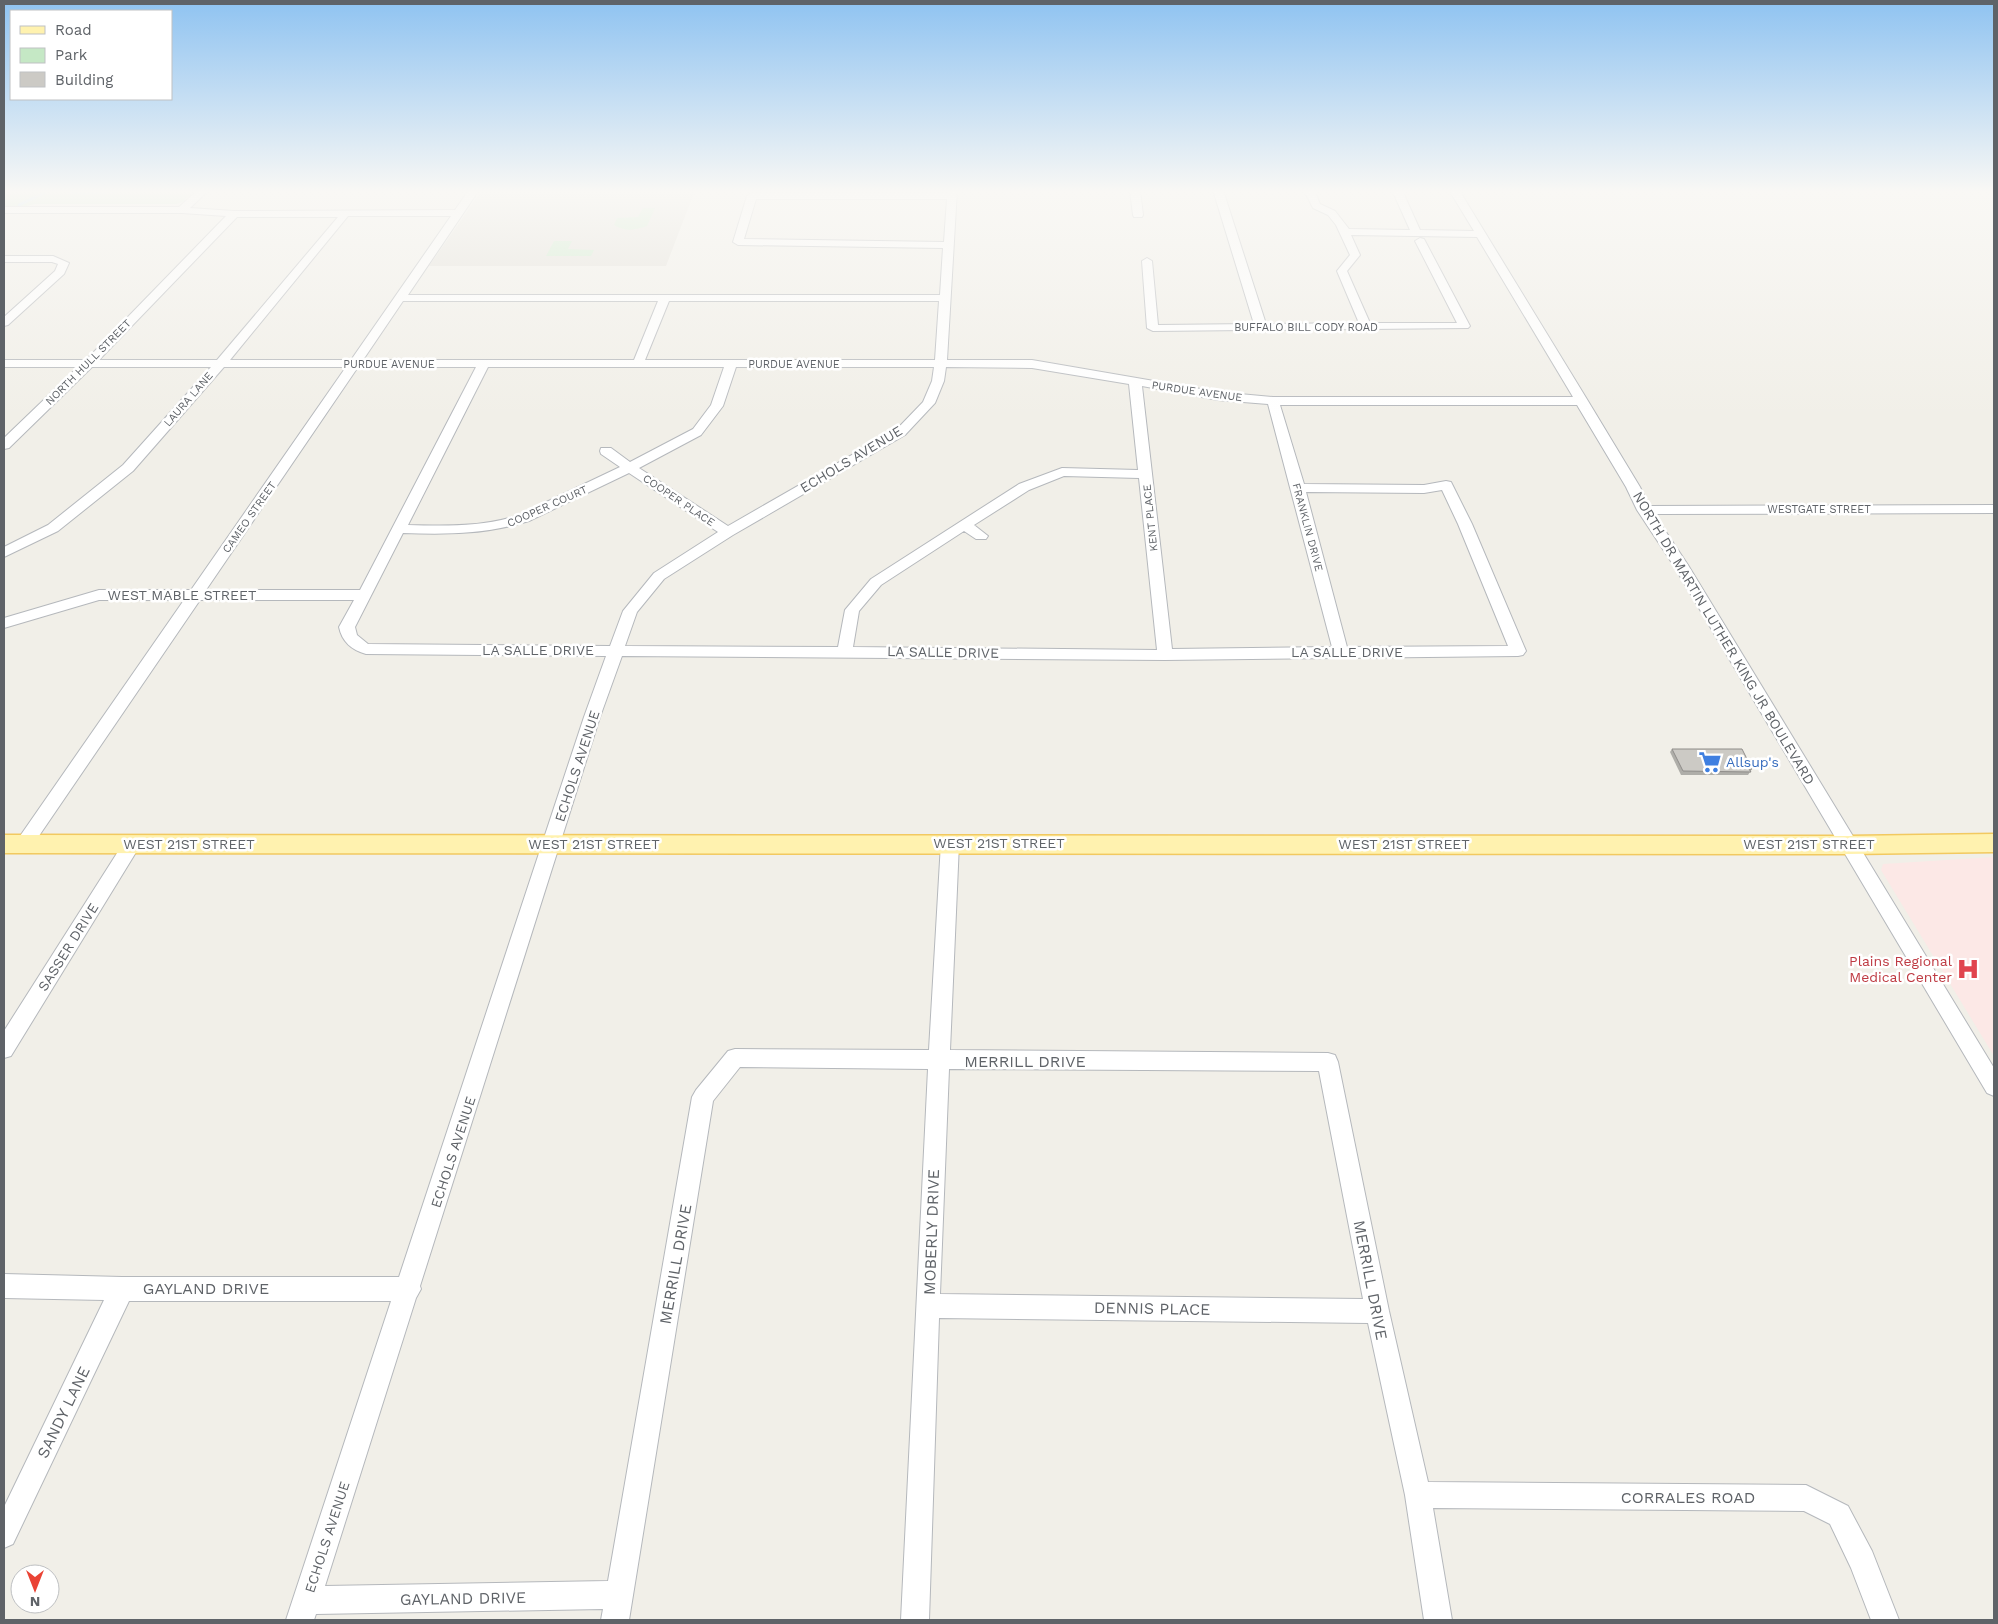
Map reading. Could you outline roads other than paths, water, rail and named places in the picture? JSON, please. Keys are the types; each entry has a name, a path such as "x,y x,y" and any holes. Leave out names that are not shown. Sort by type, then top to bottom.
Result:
{"main road":[{"name":"WEST 21ST STREET","path":"14,844 950,843 1848,845 1994,843"}],"street":[{"path":"4,323 60,272 63,266"},
{"name":"NORTH HULL STREET","path":"4,445 89,363 184,266"},
{"name":"LAURA LANE","path":"4,554 53,528 128,468 220,364 302,266"},
{"name":"CAMEO STREET","path":"14,844 195,595 422,266"},
{"name":"ECHOLS AVENUE","path":"304,1610 614,650 630,611 659,576 728,532 901,432 929,403 938,381 941,362 946,266"},
{"name":"BUFFALO BILL CODY ROAD","path":"1146,266 1153,328 1464,326 1433,266"},
{"path":"1242,266 1261,327"},
{"path":"1346,266 1342,271 1366,326"},
{"name":"NORTH DR MARTIN LUTHER KING JR BOULEVARD","path":"1500,266 1634,487 1644,510 1681,565 1994,1086"},
{"path":"638,364 665,297"},
{"path":"400,298 944,298"},
{"name":"PURDUE AVENUE","path":"4,363 731,364 941,362 1032,364 1218,396 1273,401 1582,401"},
{"name":"LA SALLE DRIVE","path":"484,364 462,403 400,529 347,627 348,635 353,642 366,649 845,651 1165,655 1252,652 1518,651 1465,524 1446,485 1424,489 1298,488"},
{"name":"COOPER COURT","path":"400,529 476,529 509,524 630,467 696,432 716,406 731,364"},
{"name":"KENT PLACE","path":"1135,382 1165,655"},
{"name":"FRANKLIN DRIVE","path":"1273,401 1341,653"},
{"path":"606,451 630,467"},
{"name":"COOPER PLACE","path":"630,467 674,498 728,532"},
{"path":"845,651 852,610 876,582 1024,487 1062,472 1146,474"},
{"name":"WESTGATE STREET","path":"1644,510 1994,509"},
{"path":"964,525 981,536"},
{"name":"WEST MABLE STREET","path":"4,623 99,595 365,595"},
{"name":"MOBERLY DRIVE","path":"915,1620 950,843"},
{"name":"SASSER DRIVE","path":"4,1049 132,844"},
{"name":"MERRILL DRIVE","path":"617,1608 703,1097 735,1058 940,1061 1328,1062 1376,1310 1418,1495 1438,1620"},
{"name":"GAYLAND DRIVE","path":"4,1286 122,1289 409,1289"},
{"name":"SANDY LANE","path":"4,1535 122,1289"},
{"name":"DENNIS PLACE","path":"928,1306 1376,1310"},
{"name":"CORRALES ROAD","path":"1418,1495 1806,1498 1839,1515 1862,1561 1885,1620"},
{"name":"GAYLAND DRIVE","path":"304,1610 617,1608"}],"place":[{"name":"Allsup's","path":"1710,762"},
{"name":"Plains Regional Medical Center","path":"1968,969"}]}
